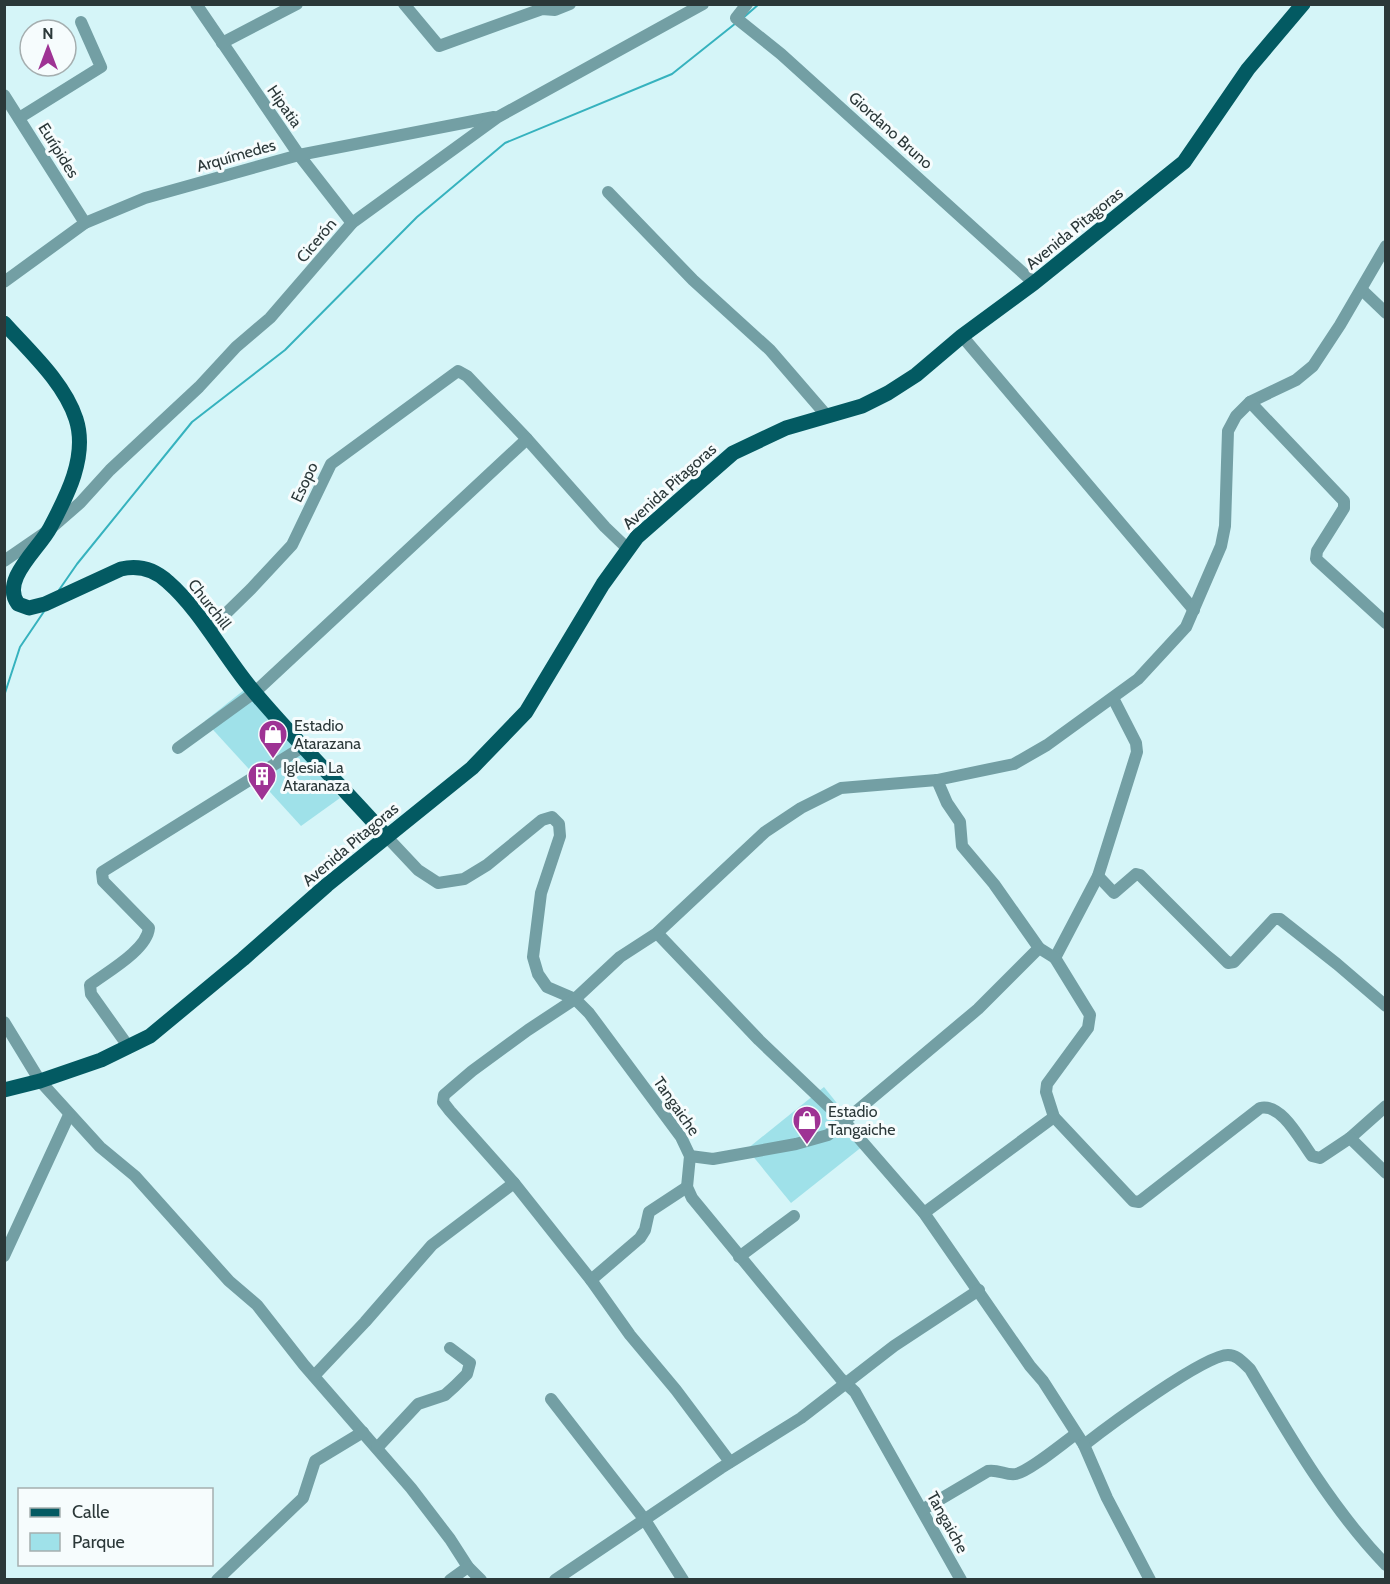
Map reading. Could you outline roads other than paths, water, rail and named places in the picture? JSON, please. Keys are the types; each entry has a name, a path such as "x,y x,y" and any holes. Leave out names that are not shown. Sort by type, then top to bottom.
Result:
{"main road":[{"name":"Avenida Pitagoras","path":"4,1090 40,1081 101,1060 150,1036 386,836 472,768 526,712 603,584 637,537 733,453 786,428 862,406 888,393 916,375 962,336 1034,283 1184,162 1248,69 1302,4"},
{"path":"4,323 54,381 76,419 80,442 75,471 49,530"},
{"name":"Churchill","path":"49,530 29,556 15,581 13,593 15,600 23,607 29,608 45,604 122,569 139,567 157,573 183,597 255,692 386,836"}],"street":[{"name":"Hipatia","path":"196,4 299,155 352,223"},
{"path":"222,43 297,4"},
{"path":"404,4 439,46 542,9 555,10 570,4"},
{"name":"Cicerón","path":"4,561 49,530 80,503 110,470 199,387 236,347 270,318 352,223 498,117 703,4"},
{"name":"Giordano Bruno","path":"747,4 736,18 781,54 889,150 1034,283"},
{"path":"19,118 100,67 81,21"},
{"name":"Eurípides","path":"4,95 85,223"},
{"name":"Arquímedes","path":"4,282 85,223 145,198 299,155 498,117"},
{"path":"608,192 693,280 770,350 827,416"},
{"path":"730,1462 514,1183 450,1112 443,1102 444,1095 472,1071 575,999 620,957 657,933 765,832 801,808 841,788 937,780 1014,764 1047,745 1138,679 1186,627 1221,546 1225,526 1228,431 1236,416 1250,402 1296,380 1313,366 1362,290 1386,246"},
{"path":"1362,290 1386,314"},
{"path":"962,336 1194,610"},
{"name":"Esopo","path":"208,631 292,545 331,464 454,373 462,372 467,376 527,439"},
{"path":"1250,402 1344,501 1344,508 1317,551 1316,559 1386,622"},
{"path":"178,748 255,692 527,439 605,527 628,549"},
{"path":"1055,958 1098,876 1137,752 1136,743 1113,698"},
{"path":"128,1046 89,989 90,985 139,948 148,934 149,927 103,882 102,872 304,746"},
{"path":"937,780 947,803 960,822 962,846 994,884 1039,948 1055,958 1090,1016 1088,1028 1047,1084 1046,1092 1054,1117 1136,1202 1144,1200 1260,1108 1271,1107 1280,1113 1314,1157 1323,1157 1350,1138 1386,1106"},
{"name":"Tangaiche","path":"386,836 418,870 438,883 464,879 487,866 542,820 552,817 559,824 561,836 541,893 533,957 538,974 547,987 575,999 589,1013 681,1137 690,1156 687,1187 692,1198 739,1257 855,1392 961,1580"},
{"path":"1098,876 1114,893 1136,874 1140,875 1228,963 1234,962 1274,919 1280,919 1386,1006"},
{"path":"657,933 759,1040 844,1122 924,1213 1030,1366 1043,1381 1084,1445 1107,1498 1150,1580"},
{"path":"690,1156 713,1159 796,1144 828,1135 978,1009 1039,948"},
{"path":"4,1022 40,1081 69,1115 100,1147 135,1176 229,1281 257,1305 314,1376 411,1488 468,1567 481,1580"},
{"path":"4,1256 69,1115"},
{"path":"924,1213 1054,1117"},
{"path":"1350,1138 1386,1173"},
{"path":"314,1376 432,1245 514,1183"},
{"path":"591,1280 640,1238 645,1230 649,1212 687,1187"},
{"path":"739,1257 794,1216"},
{"path":"555,1580 730,1462 801,1418 894,1346 979,1290"},
{"path":"377,1448 418,1404 445,1395 467,1374 470,1363 450,1348"},
{"path":"1084,1445 1200,1366 1219,1356 1230,1355 1239,1358 1250,1370 1326,1490 1367,1545 1386,1565"},
{"path":"551,1399 645,1520 683,1580"},
{"path":"217,1580 303,1497 315,1461 363,1431"},
{"path":"922,1510 988,1471 999,1471 1010,1475 1022,1472 1076,1434"},
{"path":"450,1580 468,1567"}],"waterway":[{"path":"743,18 759,4"},
{"path":"59,590 77,564 192,422 285,350 417,217 505,143 672,74 736,23"},
{"path":"4,696 20,647 45,610"}],"place":[{"name":"Estadio Atarazana","path":"273,760"},
{"name":"Iglesia La Ataranaza","path":"262,802"},
{"name":"Estadio Tangaiche","path":"807,1146"}]}
